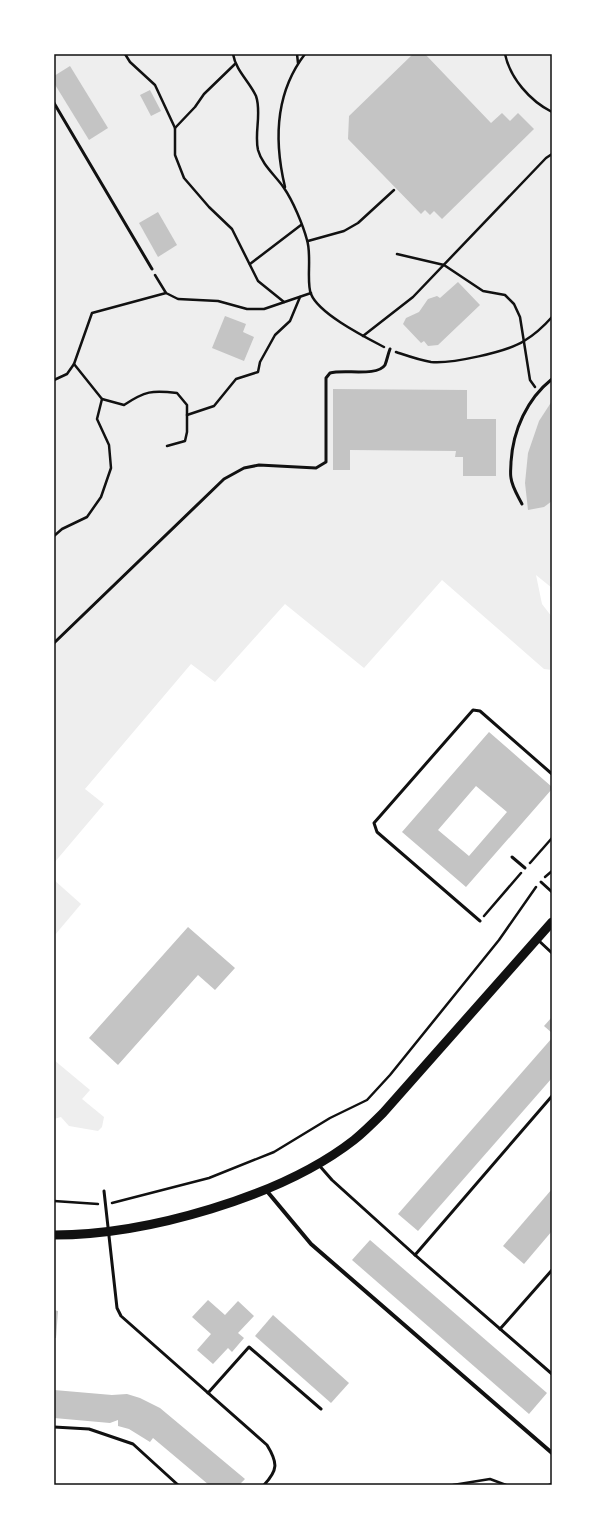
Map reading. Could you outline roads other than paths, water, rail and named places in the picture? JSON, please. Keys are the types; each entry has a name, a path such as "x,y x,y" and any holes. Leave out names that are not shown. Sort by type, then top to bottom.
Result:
{"main road":[{"path":"54,1235 108,1232 167,1220 212,1208 266,1190 318,1164 354,1140 383,1113 552,922"}],"street":[{"path":"266,1190 311,1244 552,1454"}],"lane":[{"path":"54,103 152,269"},
{"path":"54,643 224,479 244,468 259,466 316,468 322,466 326,462 326,378 330,373 337,371 376,372 384,365 390,349"},
{"path":"522,504 511,478 512,450 517,427 528,405 552,379"},
{"path":"480,920 377,832 374,823 473,710 480,711 552,774"},
{"path":"512,857 525,868"},
{"path":"541,882 552,892"},
{"path":"537,939 552,953"},
{"path":"415,1255 552,1096"},
{"path":"318,1164 332,1180 415,1255 552,1374"},
{"path":"104,1191 117,1308 121,1316 267,1446 273,1455 276,1465 273,1476 264,1485"},
{"path":"500,1329 552,1270"},
{"path":"208,1393 249,1347 321,1409"},
{"path":"54,1427 89,1429 133,1444 178,1485"}]}
